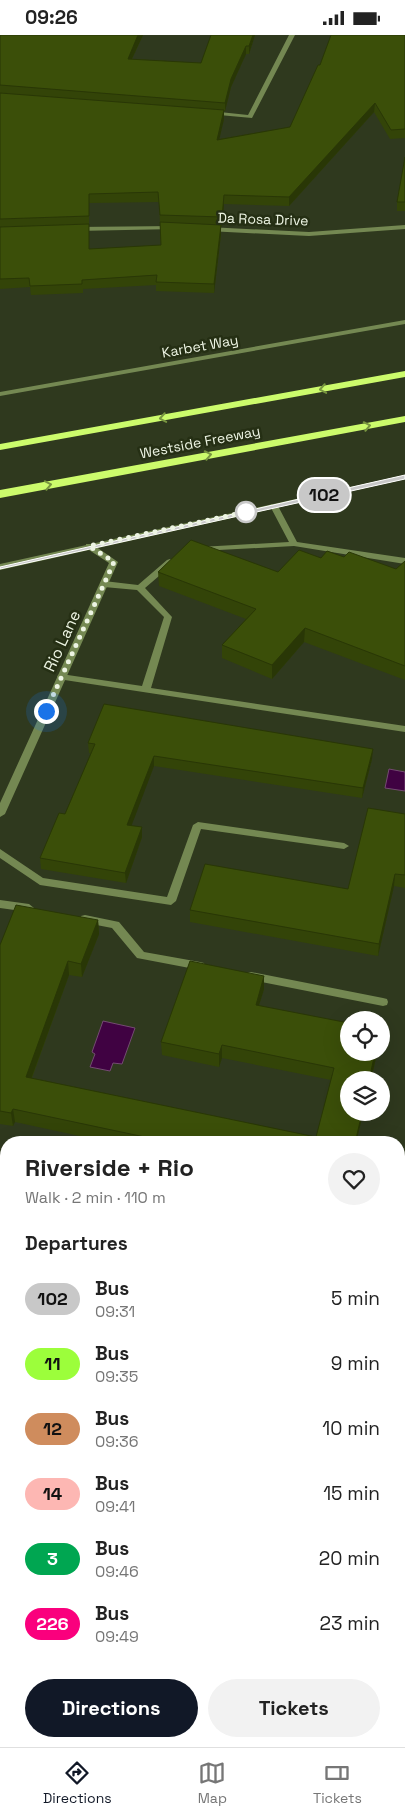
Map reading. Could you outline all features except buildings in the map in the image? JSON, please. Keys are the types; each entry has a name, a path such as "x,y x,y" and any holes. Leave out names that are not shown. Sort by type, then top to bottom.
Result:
{"highway":[{"name":"Westside Freeway","path":"0,447 405,374"},
{"name":"Westside Freeway","path":"0,494 405,419"}],"street":[{"path":"201,112 250,117 292,35"},
{"name":"Da Rosa Drive","path":"199,229 310,234 405,227"},
{"path":"68,230 182,228"},
{"name":"Karbet Way","path":"0,394 405,322"},
{"path":"0,567 405,477"},
{"path":"274,506 294,544"},
{"path":"191,550 294,544 405,561"},
{"name":"Rio Lane","path":"0,814 114,562 89,546"},
{"path":"140,588 176,557"},
{"path":"104,584 140,588 168,617 146,689"},
{"path":"61,677 405,729"},
{"path":"0,853 40,881 171,901 198,825 344,846"},
{"path":"0,904 38,910"},
{"path":"77,918 115,925 141,955 209,968"},
{"path":"238,974 384,1002"}],"shaded area":[{"path":"389,769 405,772 405,791 385,788"},
{"path":"103,1021 135,1028 122,1064 113,1063 110,1071 90,1067 95,1054 92,1052"}],"bus line":[{"name":"102","path":"0,567 405,477"}],"route":[{"path":"46,711 114,562 89,546 255,510 246,512"}]}
